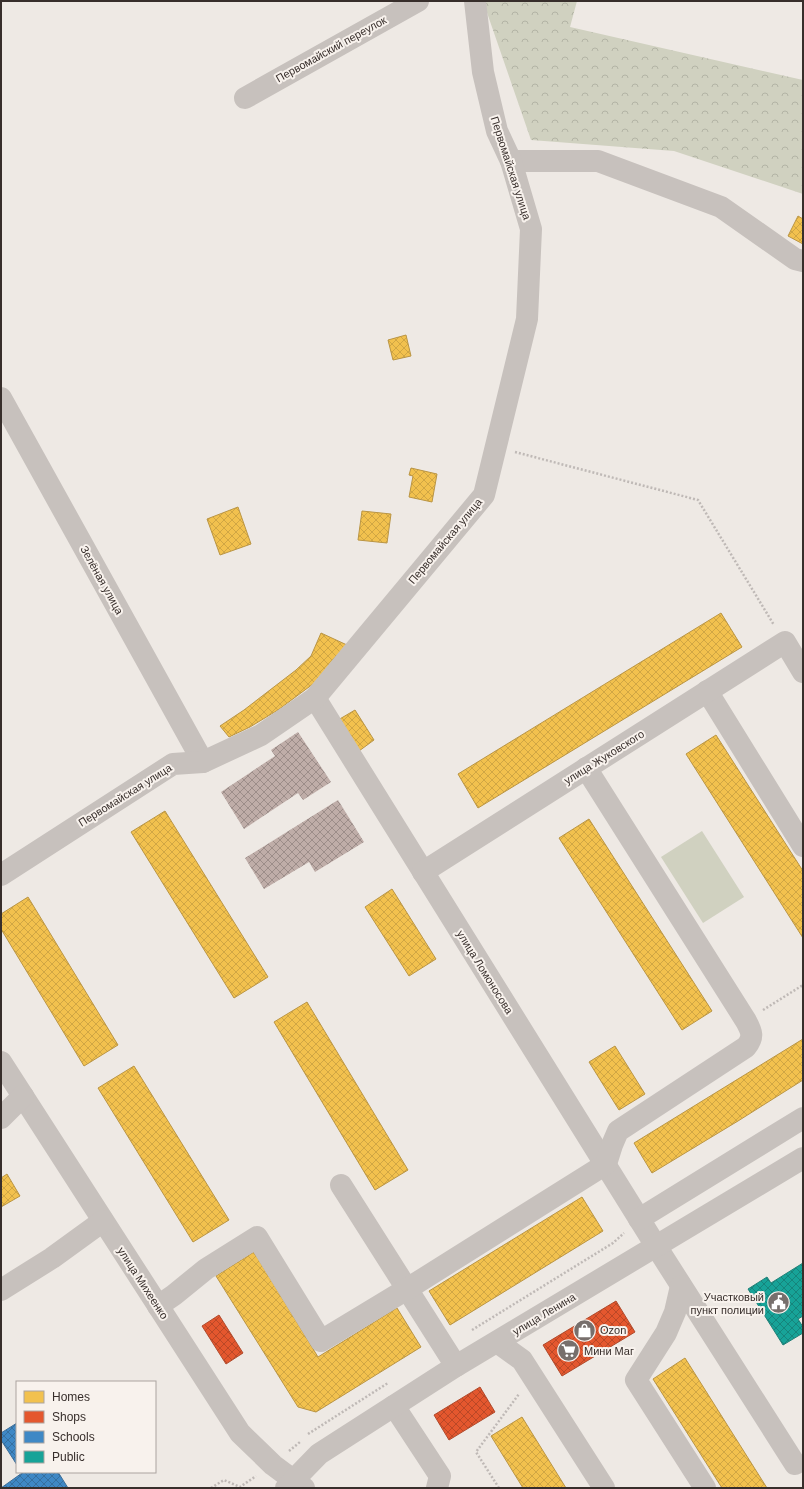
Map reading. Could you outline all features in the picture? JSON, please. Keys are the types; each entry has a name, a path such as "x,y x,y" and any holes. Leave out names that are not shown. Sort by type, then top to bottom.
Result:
{"street":[{"name":"Первомайский переулок","path":"245,98 418,1"},
{"name":"Первомайская улица","path":"1,875 173,764 203,762 262,735 315,698 484,495 528,319 531,229 511,161 497,131 483,72 475,1"},
{"path":"511,161 598,161 721,207 795,259 803,261"},
{"name":"Зелёная улица","path":"1,398 203,762"},
{"path":"785,642 803,672"},
{"name":"улица Жуковского","path":"423,872 785,642"},
{"path":"707,691 803,846"},
{"name":"улица Ломоносова","path":"315,698 639,1219 795,1464"},
{"path":"158,1306 206,1269 257,1237 321,1340 407,1289 606,1164 618,1131 746,1047 751,1040 751,1031 746,1021 586,768"},
{"name":"улица Михеенко","path":"1,1062 240,1433 294,1485"},
{"path":"1,1118 23,1096"},
{"path":"639,1219 803,1118"},
{"name":"улица Ленина","path":"294,1485 319,1454 456,1366 803,1158"},
{"path":"341,1185 456,1366"},
{"path":"1,1290 52,1258 103,1221"},
{"path":"681,1286 675,1312 666,1333 636,1380 704,1488"},
{"path":"497,1342 522,1360 604,1488"},
{"path":"394,1406 440,1476 437,1488"}],"path":[{"path":"495,447 698,500 785,642"},
{"path":"746,1021 803,985"},
{"path":"499,1488 476,1452 532,1376"},
{"path":"211,1488 224,1480 240,1487 273,1465"}],"green space":[{"path":"483,1 577,1 570,27 803,80 803,194 674,151 531,140"},
{"path":"702,831 744,897 703,923 661,857"}],"building: Homes":[{"path":"798,216 803,219 803,244 788,236"},
{"path":"406,335 411,356 393,360 388,340"},
{"path":"411,468 437,474 432,502 409,497 413,476 409,475"},
{"path":"238,507 251,544 220,555 207,519"},
{"path":"362,511 391,514 387,543 358,540"},
{"path":"721,613 742,647 478,808 458,774"},
{"path":"321,633 347,645 328,669 313,684 278,710 250,727 229,737 220,726 244,710 296,670 311,656"},
{"path":"355,710 374,740 359,751 338,720"},
{"path":"716,735 803,871 803,938 686,754"},
{"path":"165,811 268,977 234,998 131,832"},
{"path":"589,819 712,1011 682,1030 559,838"},
{"path":"392,889 436,959 409,976 365,907"},
{"path":"28,897 118,1045 84,1066 1,929 1,914"},
{"path":"307,1002 408,1170 375,1190 274,1022"},
{"path":"803,1039 803,1080 652,1173 634,1143"},
{"path":"615,1046 645,1094 619,1110 589,1062"},
{"path":"134,1066 229,1220 193,1242 98,1088"},
{"path":"7,1174 20,1196 1,1207 1,1178"},
{"path":"582,1197 603,1231 450,1325 429,1291"},
{"path":"254,1252 318,1357 397,1308 421,1347 316,1412 298,1407 216,1276"},
{"path":"685,1358 767,1488 722,1488 653,1379"},
{"path":"522,1417 566,1488 523,1488 491,1436"}],"building: Shops":[{"path":"616,1301 635,1332 562,1376 543,1345"},
{"path":"219,1315 243,1353 226,1364 202,1326"},
{"path":"480,1387 495,1412 449,1440 434,1415"}],"building: Schools":[{"path":"16,1424 16,1463 1,1440 1,1433"},
{"path":"22,1473 59,1473 68,1488 1,1488"}],"building: Public":[{"name":"Участковый пункт полиции","path":"803,1263 803,1316 798,1319 803,1327 803,1333 783,1345 748,1289 767,1277 771,1283"}],"building: Other":[{"path":"298,732 331,782 303,800 298,793 244,829 221,792 275,756 271,750"},
{"path":"338,800 364,842 315,872 309,862 264,889 245,858"}],"place":[{"name":"Участковый пункт полиции","path":"779,1303"},
{"name":"Ozon","path":"584,1330"},
{"name":"Мини Маг","path":"569,1351"}]}
